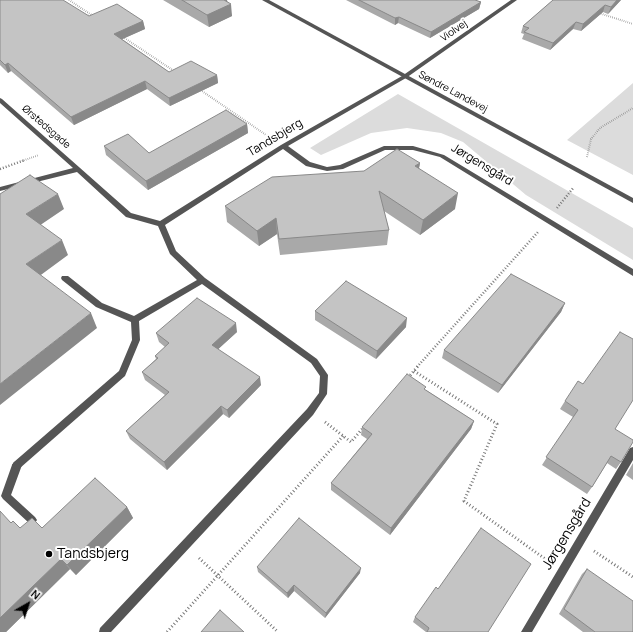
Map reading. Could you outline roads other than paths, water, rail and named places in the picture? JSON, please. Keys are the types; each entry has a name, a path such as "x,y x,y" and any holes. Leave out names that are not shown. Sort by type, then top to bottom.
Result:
{"street":[{"name":"Søndre Landevej","path":"265,0 633,201"},
{"name":"Violvej","path":"404,77 514,0"},
{"name":"Tandsbjerg","path":"161,224 283,146 404,77"},
{"name":"Ørstedsgade","path":"0,100 78,169"},
{"name":"Jørgensgård","path":"283,146 308,164 327,169 341,167 384,148 414,148 442,156 633,273"},
{"path":"0,189 78,169 129,215 161,224 173,252 202,280 314,361 324,375 323,394 310,412 104,632"},
{"path":"65,278 99,305 135,320"},
{"path":"135,320 202,280"},
{"path":"32,520 6,496 17,465 122,373 136,340 135,320"},
{"name":"Jørgensgård","path":"526,632 633,451"}],"place":[{"name":"Tandsbjerg","path":"49,554"}]}
